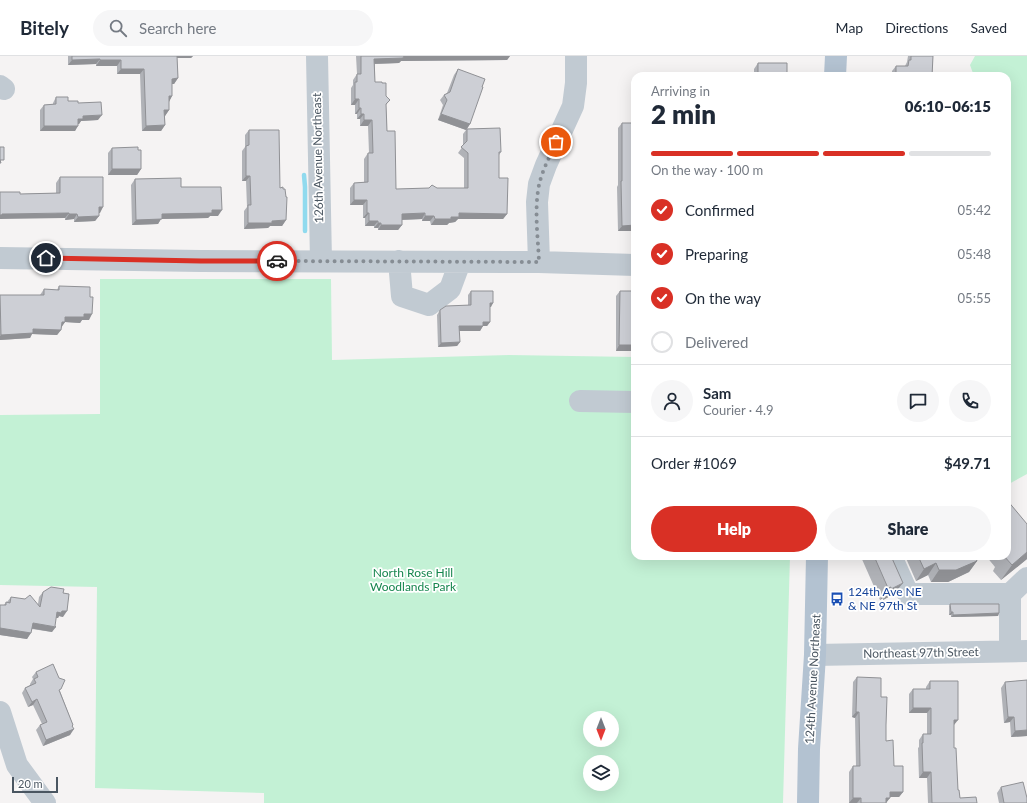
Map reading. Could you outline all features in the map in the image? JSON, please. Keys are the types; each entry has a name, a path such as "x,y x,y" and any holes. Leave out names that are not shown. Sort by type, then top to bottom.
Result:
{"main road":[{"path":"835,72 836,56"},
{"name":"124th Avenue Northeast","path":"808,803 809,749 815,655 817,560"}],"street":[{"name":"126th Avenue Northeast","path":"317,56 321,261"},
{"path":"539,262 537,202 540,184 546,165 573,106 576,82 576,56"},
{"path":"0,258 201,261 539,262 631,265"},
{"path":"399,262 402,296 429,305 450,289 460,262"},
{"path":"580,401 631,402"},
{"path":"894,560 908,594 1010,594 1027,578"},
{"path":"1010,594 1018,651"},
{"name":"Northeast 97th Street","path":"815,655 1018,651"},
{"path":"0,712 17,765 45,803"}],"green space":[{"path":"975,56 1027,56 1027,474 1011,483 1011,72 973,72 970,65"},
{"name":"North Rose Hill Woodlands Park","path":"100,279 331,279 332,360 509,355 631,357 631,560 790,560 783,803 264,803 264,793 95,788 97,587 0,585 0,415 100,414"}],"building":[{"path":"72,56 177,56 178,78 172,79 172,96 169,96 169,110 164,110 165,125 146,126 144,69 121,69 121,60 72,60"},
{"path":"361,56 404,56 403,58 374,59 375,82 386,83 386,96 390,100 386,104 387,131 395,131 396,189 429,188 432,185 437,188 468,188 468,153 461,147 467,141 467,129 500,128 501,152 499,152 499,178 508,178 507,214 459,213 459,217 451,217 451,219 435,219 434,216 425,216 425,213 402,214 402,225 381,225 378,221 369,221 369,213 367,213 367,200 354,200 354,183 368,182 368,153 373,153 372,120 364,120 364,114 361,114 361,108 359,108 359,99 355,99 355,82 357,82 357,74 361,74"},
{"path":"911,56 933,56 932,72 896,72 896,66 908,66 909,60 911,60"},
{"path":"758,63 787,63 787,72 758,72"},
{"path":"458,69 485,79 470,124 441,114 447,100 444,95 450,92"},
{"path":"56,97 68,97 68,101 78,101 78,103 101,102 102,115 83,116 83,119 78,119 78,126 44,126 44,105 56,104"},
{"path":"622,123 631,123 631,225 622,226"},
{"path":"249,130 279,130 280,188 283,187 283,189 285,189 287,197 286,220 272,221 272,223 248,223 248,205 251,205 250,176 246,176 246,146 249,145"},
{"path":"0,147 4,147 4,160 0,160"},
{"path":"138,147 138,150 141,150 141,169 112,169 112,148"},
{"path":"60,177 103,177 103,207 99,207 99,216 78,217 77,214 69,213 0,215 0,192 20,192 20,194 60,193"},
{"path":"181,178 181,187 221,187 222,210 212,210 212,213 162,214 162,219 136,220 135,179"},
{"path":"59,286 90,287 90,297 93,297 92,314 84,314 84,317 65,317 65,322 62,322 61,330 33,329 33,333 1,335 0,295 44,295 44,289 59,290"},
{"path":"471,291 493,291 493,303 490,303 490,322 483,322 483,326 459,326 460,342 441,343 440,310 446,306 471,305"},
{"path":"620,291 631,291 631,345 619,345"},
{"path":"1011,505 1027,524 1027,552 1012,565 1008,560 1011,560"},
{"path":"876,560 893,560 903,583 891,589 891,587 888,588"},
{"path":"920,560 977,561 956,570 939,570 936,563 924,569"},
{"path":"51,587 64,589 63,593 69,594 67,611 62,611 61,613 57,612 56,627 33,623 31,633 0,628 0,605 6,605 6,602 10,603 11,597 25,599 30,595 40,607 43,592"},
{"path":"950,604 999,604 999,613 953,615"},
{"path":"53,664 59,678 65,680 61,689 59,690 74,729 46,740 40,725 47,722 37,699 32,702 25,688 36,683 34,679 38,677 36,672"},
{"path":"857,677 881,678 881,697 887,697 886,741 893,740 894,766 903,766 903,792 890,792 890,798 886,798 886,803 861,803 861,798 853,798 853,766 860,766 859,712 856,712"},
{"path":"1027,680 1027,730 1015,731 1014,717 1008,717 1005,682"},
{"path":"930,681 958,681 958,720 954,720 954,748 956,748 958,790 960,798 976,797 977,803 932,803 931,772 923,772 922,743 923,734 931,734 931,708 913,708 913,689 930,689"},
{"path":"1023,782 1027,803 1004,803 1001,787"}],"waterway":[{"path":"304,175 305,231"}],"way so far":[{"path":"277,261 539,262 537,202 540,184 546,165 556,142"}],"place":[{"name":"124th Ave NE & NE 97th St","path":"837,599"}],"route":[{"path":"46,258 277,261"}]}
